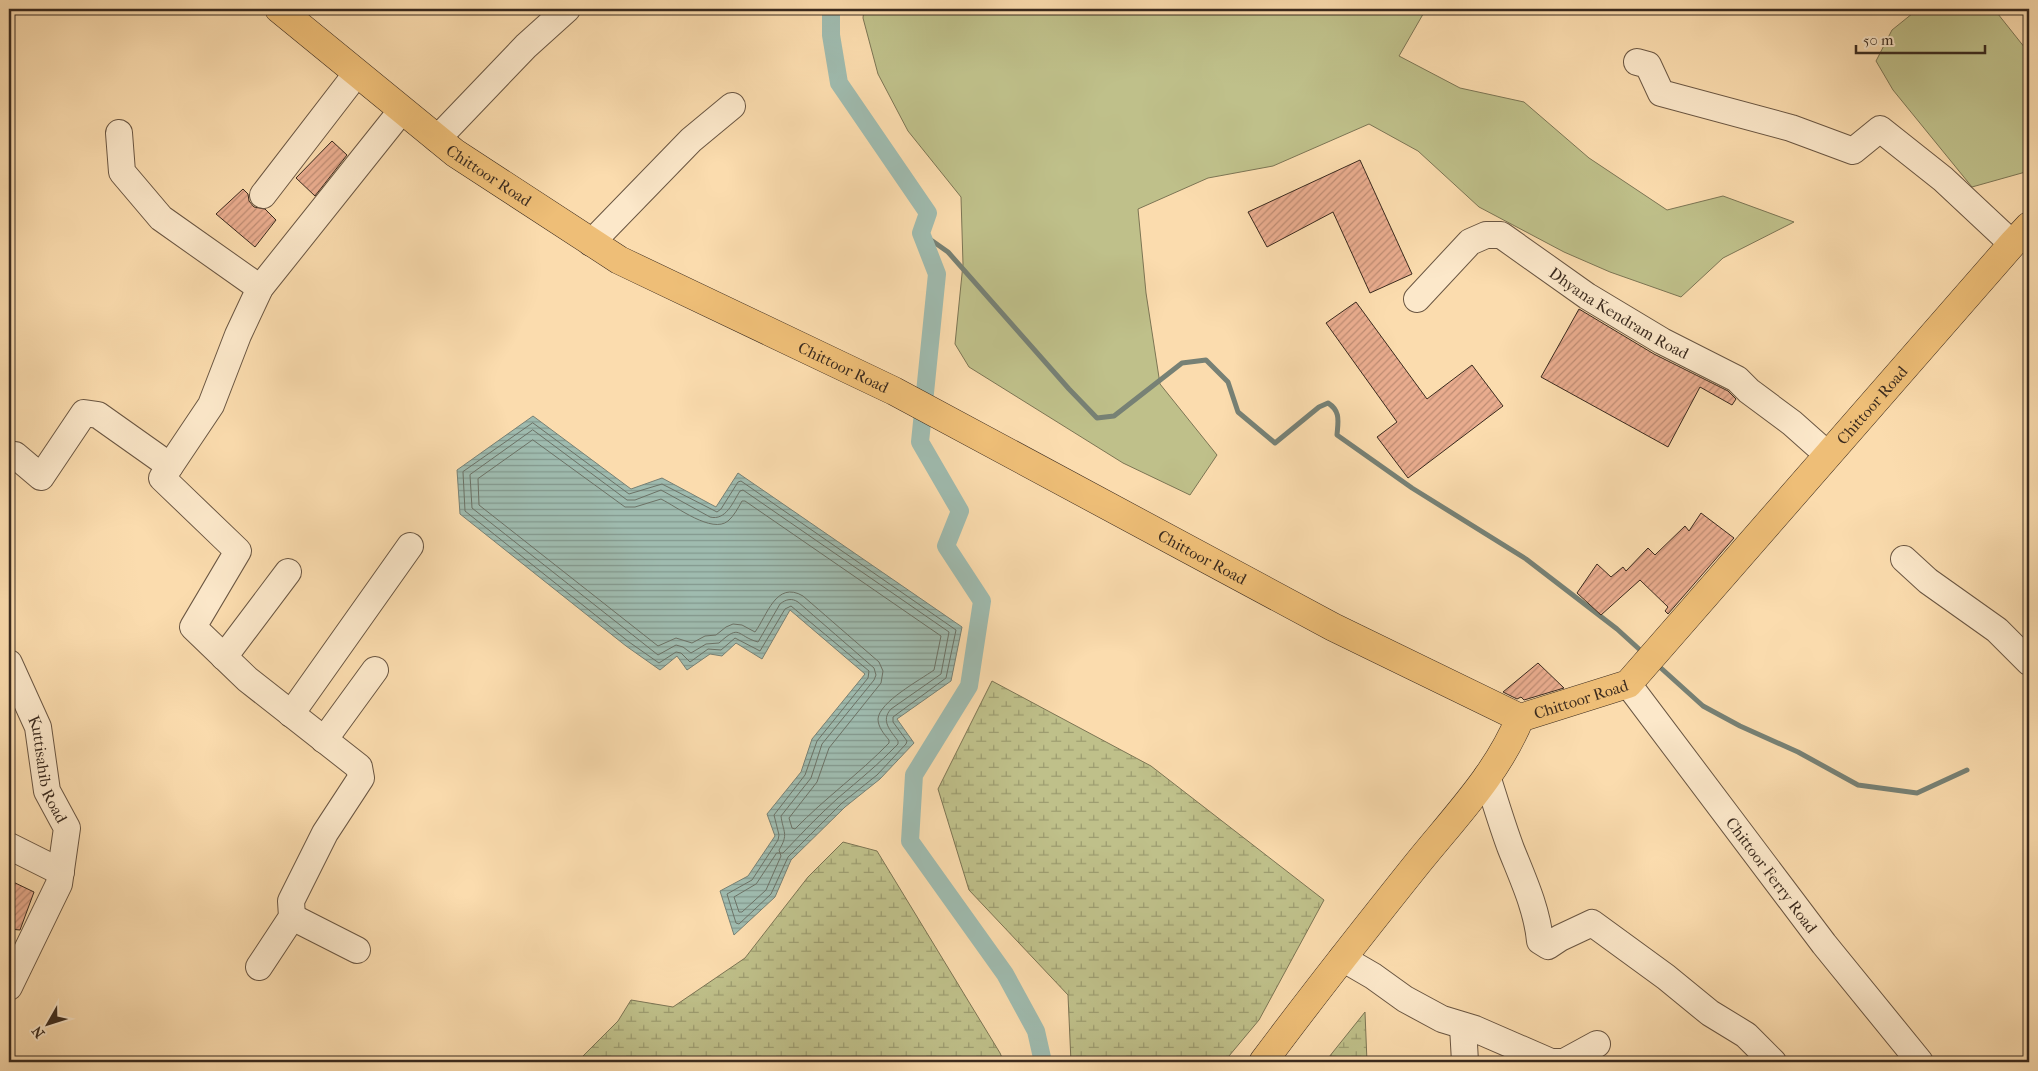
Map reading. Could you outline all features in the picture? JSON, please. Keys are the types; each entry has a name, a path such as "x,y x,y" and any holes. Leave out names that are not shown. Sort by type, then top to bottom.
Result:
{"main road":[{"name":"Chittoor Road","path":"279,9 455,153 619,260 894,391 1333,627 1520,718 1628,684 2022,234"},
{"path":"1262,1062 1487,776 1511,740 1520,718"}],"street":[{"path":"437,139 526,46 567,9"},
{"path":"1637,62 1648,65 1661,93 1791,128 1853,151 1880,129 1943,179 2005,237 2022,234"},
{"path":"263,194 357,73"},
{"path":"591,243 692,140 732,106"},
{"path":"259,967 292,917 291,901 325,833 361,778 360,767 247,679 193,627 238,551 162,478 211,405 238,335 260,288 402,110"},
{"path":"119,133 122,172 162,218 260,288"},
{"name":"Dhyana Kendram Road","path":"1417,299 1470,242 1486,235 1501,235 1587,296 1662,340 1737,379 1749,391 1792,423 1828,455"},
{"path":"15,454 41,476 84,413 98,415 170,466"},
{"path":"291,714 410,546"},
{"path":"1904,559 1928,581 1997,630 2029,662"},
{"path":"224,656 288,572"},
{"name":"Kuttisahib Road","path":"9,663 38,726 47,791 67,828 59,884 9,987"},
{"path":"324,740 375,670"},
{"name":"Chittoor Ferry Road","path":"1628,684 1909,1058"},
{"path":"1487,776 1536,918 1540,940 1548,946 1560,938 1592,923 1666,977 1710,1013 1746,1035 1773,1062"},
{"path":"9,846 61,872"},
{"path":"292,917 357,950"},
{"path":"1342,958 1373,976 1405,999 1442,1019 1551,1062 1564,1062 1597,1044"},
{"path":"1463,1026 1465,1062"}],"green space":[{"path":"864,9 1426,9 1399,56 1460,88 1524,102 1589,158 1667,210 1723,196 1794,222 1723,258 1681,297 1610,272 1564,252 1479,207 1418,151 1369,124 1273,166 1208,178 1138,209 1146,293 1160,384 1217,455 1190,495 1123,463 969,367 955,344 963,264 961,197 908,131 878,74 863,18"},
{"path":"1918,9 1994,9 2029,53 2029,171 1972,187 1893,90 1876,61 1892,30"},
{"path":"992,681 1151,766 1324,900 1259,1020 1224,1062 1071,1062 1068,995 969,890 938,789"},
{"path":"843,842 877,851 1004,1062 577,1062 618,1021 631,1000 673,1007 745,958 808,877"},
{"path":"1365,1012 1367,1062 1325,1062"}],"water":[{"path":"533,416 631,489 662,478 716,507 738,473 962,627 951,681 897,719 914,743 880,779 845,807 791,860 775,897 734,935 720,891 748,876 775,836 767,814 801,772 812,739 865,674 790,610 762,659 736,643 722,656 710,654 687,670 677,656 660,670 626,646 460,514 457,470"}],"building":[{"path":"332,141 347,155 315,196 296,178"},
{"path":"1360,160 1412,274 1370,293 1333,212 1267,247 1248,212"},
{"path":"243,189 248,194 249,201 254,207 265,209 276,220 255,247 216,214"},
{"path":"1356,302 1427,399 1472,365 1503,406 1408,478 1377,437 1397,422 1326,323"},
{"path":"1579,309 1654,354 1728,391 1736,399 1732,405 1700,387 1668,447 1541,377"},
{"path":"1701,513 1734,538 1668,614 1665,611 1668,607 1640,580 1601,615 1577,593 1597,564 1611,577 1623,567 1626,571 1648,548 1655,555 1685,526 1689,531"},
{"path":"1538,663 1564,688 1524,700 1521,697 1517,699 1503,692"},
{"path":"9,880 34,892 20,930 9,929"}],"waterway":[{"path":"831,9 831,35 839,83 928,213 921,233 937,274 920,442 960,511 946,546 982,601 969,686 914,775 910,841 1005,974 1036,1031 1043,1062"},
{"path":"921,233 948,252 1097,418 1114,416 1182,363 1206,360 1228,382 1238,412 1275,443 1319,407 1328,403 1337,413 1337,435 1412,488 1526,559 1617,629 1639,649"},
{"path":"1662,669 1703,706 1740,726 1798,752 1858,785 1917,793 1967,770"}]}
